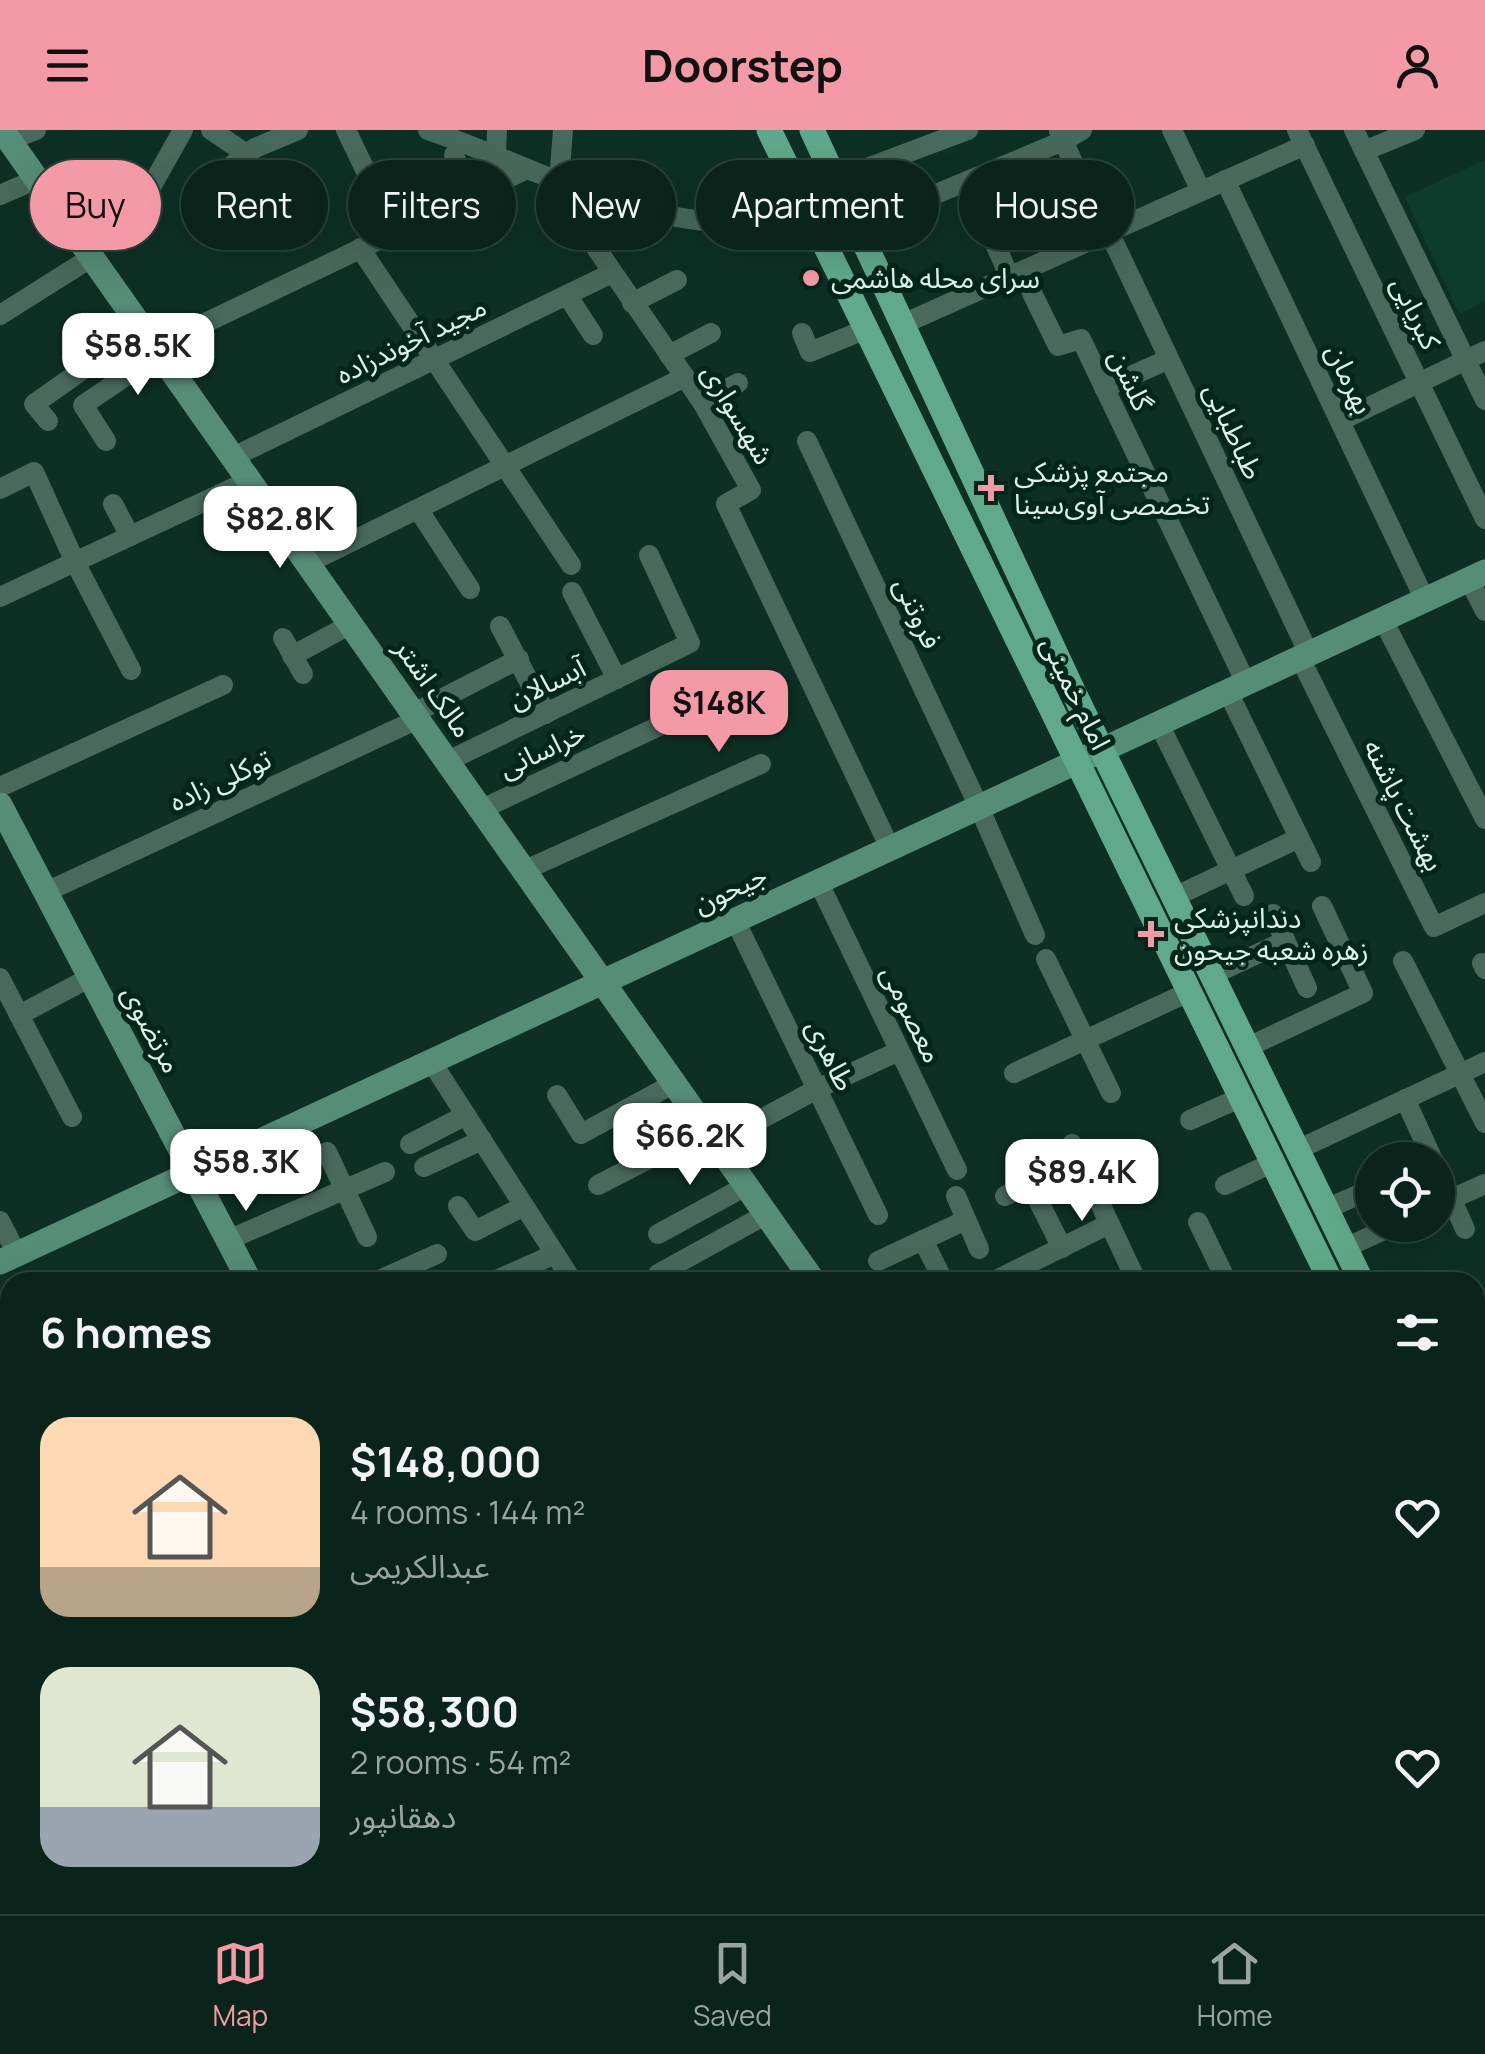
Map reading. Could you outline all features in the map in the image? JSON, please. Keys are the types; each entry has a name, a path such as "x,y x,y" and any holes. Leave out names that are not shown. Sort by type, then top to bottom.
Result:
{"main road":[{"name":"امام خمینی","path":"768,130 782,160"},
{"name":"امام خمینی","path":"812,130 826,160"},
{"name":"مالک اشتر","path":"6,135 30,169"},
{"name":"مالک اشتر","path":"87,250 807,1272"},
{"name":"امام خمینی","path":"825,250 1326,1272"},
{"name":"امام خمینی","path":"868,250 1068,680 1357,1272"},
{"name":"جیحون","path":"9,1258 1477,576"},
{"path":"1042,691 1055,697 1064,693 1068,680"},
{"name":"مرتضوی","path":"0,804 245,1272"}],"street":[{"path":"6,135 36,130"},
{"path":"161,169 184,130"},
{"path":"211,130 238,160 298,130"},
{"path":"346,130 360,160"},
{"path":"428,130 536,172"},
{"path":"496,130 496,156"},
{"path":"557,160 563,130"},
{"path":"888,160 968,130"},
{"path":"1172,130 1201,191"},
{"path":"1354,130 1475,355 1485,400"},
{"path":"1364,151 1415,130"},
{"path":"1013,160 1068,134"},
{"name":"طباطبایی","path":"1068,134 1078,160"},
{"path":"1134,221 1226,180 1301,138"},
{"name":"کبریایی","path":"1301,138 1485,519"},
{"path":"454,155 456,160"},
{"path":"516,173 527,168"},
{"name":"بهرمان","path":"1226,180 1424,600"},
{"path":"0,195 30,182"},
{"path":"0,314 83,250"},
{"path":"48,421 34,404 152,342 356,250"},
{"path":"361,250 572,564"},
{"name":"شهسواری","path":"597,250 702,402 751,490 726,504 890,848"},
{"path":"998,250 1009,276"},
{"path":"903,324 1068,250"},
{"name":"طباطبایی","path":"1115,250 1305,656"},
{"name":"مجید آخوندزاده","path":"233,457 612,274"},
{"path":"632,303 677,280"},
{"name":"گلشن","path":"1032,293 1058,346 1081,339 1311,862"},
{"path":"567,295 593,334"},
{"path":"809,351 864,330"},
{"path":"669,355 711,333"},
{"path":"106,441 83,405 152,342"},
{"path":"1340,421 1475,355"},
{"path":"1104,388 1169,359"},
{"path":"308,563 685,377"},
{"path":"702,402 738,383"},
{"name":"فروتنی","path":"807,442 1035,935"},
{"path":"0,489 34,472 131,670"},
{"path":"0,597 250,480"},
{"path":"112,504 130,536"},
{"path":"418,509 470,588"},
{"name":"آبسالان","path":"448,761 690,643 650,556"},
{"path":"1477,576 1485,612"},
{"path":"572,592 617,679"},
{"path":"1383,620 1485,819"},
{"path":"293,656 351,624"},
{"path":"500,626 546,714"},
{"name":"بهشت پاشنه","path":"1305,656 1434,927 1485,903"},
{"name":"توکلی زاده","path":"46,892 416,716 518,658"},
{"path":"0,787 223,685"},
{"name":"خراسانی","path":"482,809 734,691"},
{"path":"1158,724 1244,896"},
{"path":"525,870 760,764"},
{"path":"1174,898 1299,838"},
{"name":"معصومی","path":"818,881 956,1170"},
{"path":"1248,1047 1363,993 1324,912"},
{"path":"1273,914 1306,988"},
{"name":"طاهری","path":"736,920 878,1215"},
{"path":"1212,974 1285,942"},
{"path":"1046,959 1111,1093"},
{"path":"1403,961 1485,1123"},
{"path":"19,1015 91,977"},
{"path":"0,978 72,1118"},
{"path":"1014,1072 1191,991"},
{"path":"598,1185 900,1051"},
{"path":"431,1061 566,1272"},
{"path":"1297,1150 1485,1062"},
{"path":"557,1095 581,1134 673,1084"},
{"path":"1190,1120 1242,1096"},
{"path":"1405,1099 1425,1142"},
{"path":"410,1144 466,1115"},
{"path":"424,1167 482,1140"},
{"path":"1072,1144 1132,1272"},
{"path":"326,1152 367,1237"},
{"path":"1225,1185 1274,1162"},
{"path":"228,1240 384,1172"},
{"path":"1455,1197 1485,1184"},
{"path":"658,1234 746,1186"},
{"path":"1004,1196 1030,1186 1062,1248"},
{"path":"956,1196 979,1248"},
{"path":"1326,1209 1355,1196"},
{"path":"458,1206 474,1231 524,1206"},
{"path":"662,1272 765,1215"},
{"path":"1455,1217 1465,1230"},
{"path":"0,1220 9,1258"},
{"path":"878,1261 966,1220"},
{"path":"1198,1222 1222,1272"},
{"path":"1013,1272 1110,1224"},
{"path":"923,1240 939,1272"},
{"path":"1346,1248 1359,1242"},
{"path":"398,1272 437,1254"},
{"path":"508,1272 554,1254"}],"shaded area":[{"path":"1485,160 1485,301 1459,314 1405,197"}],"place":[{"name":"سرای محله هاشمی","path":"811,278"},
{"name":"مجتمع پزشکی تخصصی آوی‌سینا","path":"991,488"},
{"name":"دندانپزشکی زهره شعبه جیحون","path":"1151,934"}]}
